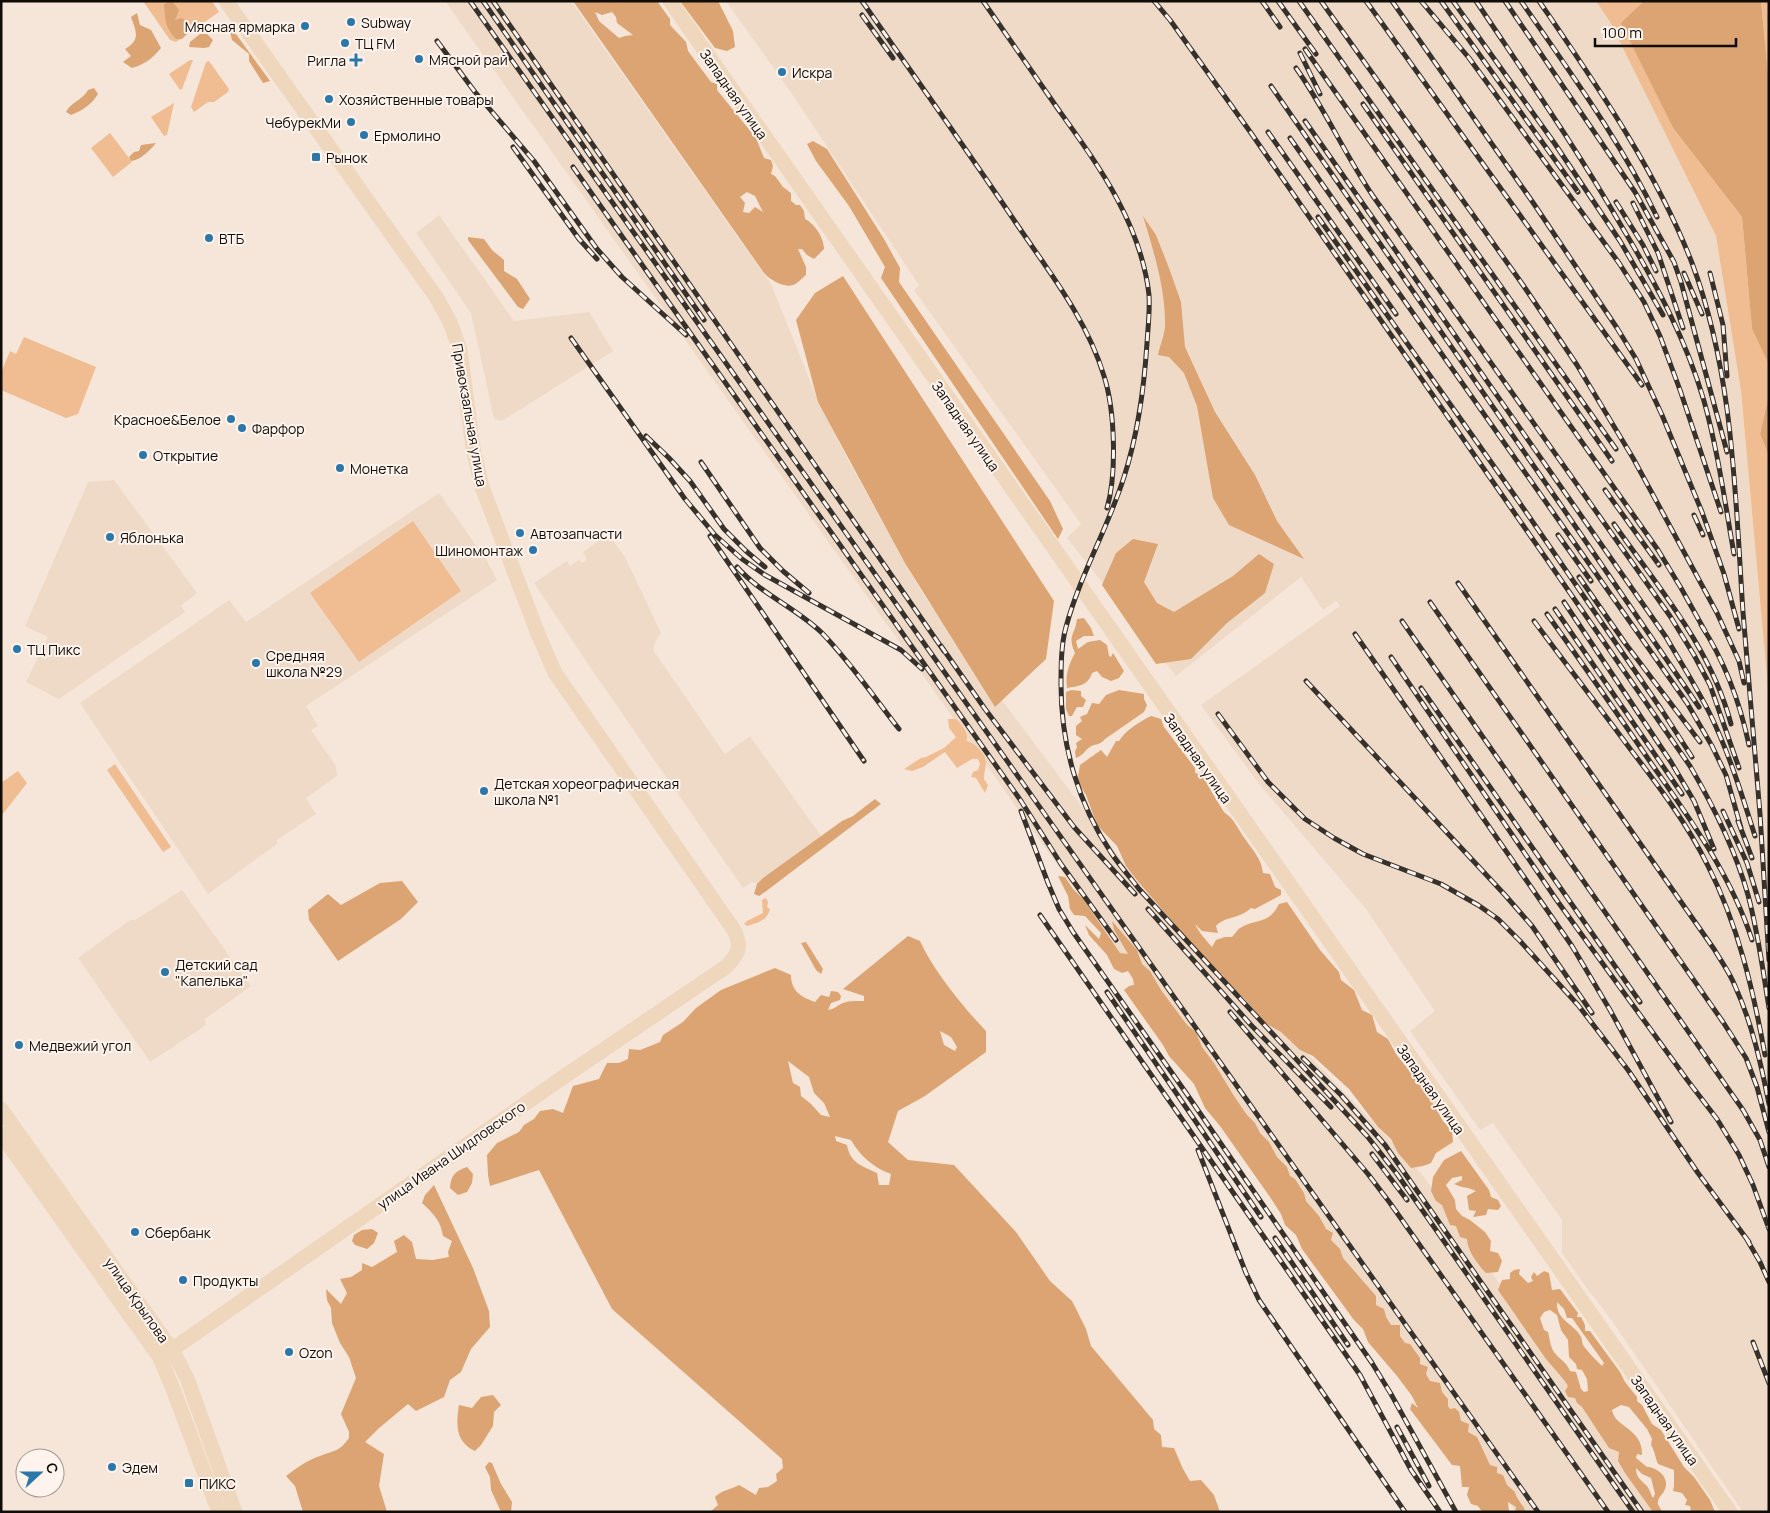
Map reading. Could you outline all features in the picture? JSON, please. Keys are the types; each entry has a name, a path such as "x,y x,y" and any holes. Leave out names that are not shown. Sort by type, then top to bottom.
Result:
{"street":[{"name":"Привокзальная улица","path":"226,1 436,297 450,322 460,350 473,448 482,487 538,634 555,673 734,930 738,939 739,950"},
{"name":"Западная улица","path":"670,1 841,249 1392,1035 1730,1512"},
{"name":"улица Ивана Шидловского","path":"166,1354 565,1076 727,966 736,957 739,950"},
{"name":"улица Крылова","path":"1,1109 166,1354 173,1389 219,1512"},
{"name":"улица Крылова","path":"1,1134 166,1354 187,1378 235,1512"}],"shaded area":[{"path":"143,1 212,1 219,12 176,42 170,40"},
{"path":"168,1 172,1 179,10 175,20 182,18 192,29 182,39 176,39 167,27 164,5"},
{"path":"445,1 571,1 771,284 815,393 849,462 924,596 1124,863 1198,938 1421,1173 1662,1512 1516,1512"},
{"path":"573,1 657,1 670,19 670,25 686,42 688,51 711,82 717,84 717,90 756,138 764,158 771,160 773,166 771,174 791,193 791,201 796,205 800,205 804,211 805,219 812,224 821,236 824,245 824,249 814,259 802,249 798,249 806,267 806,275 795,284 789,286 781,284 773,281 764,273","holes":["595,12 602,15 612,12 616,17 617,23 633,35 619,38 599,21","747,192 755,196 763,212 755,207 749,213 743,212 745,203 740,197"]},
{"path":"680,1 718,1 733,31 735,47 727,51 715,48"},
{"path":"726,1 1596,1 1610,22 1716,236 1741,391 1769,699 1769,1512 1743,1512 1610,1318 1562,1253 1562,1220 1493,1123 1480,1130 1410,1031 1435,1011 1366,909 1259,784 1201,705 1340,606 1336,601 1323,610 1301,577 1176,676 1067,538 1081,524 914,290 919,285 792,94"},
{"path":"1596,1 1644,1 1622,23 1673,128 1742,217 1752,329 1769,365 1769,394 1760,434 1769,456 1769,699 1741,391 1716,236 1610,22"},
{"path":"1644,1 1761,1 1769,84 1769,365 1752,329 1742,217 1673,128 1621,23"},
{"path":"1761,1 1769,1 1769,84"},
{"path":"137,13 140,25 151,30 161,48 148,61 132,68 123,62 131,56 125,49 135,39 136,31 131,17"},
{"path":"228,23 270,81 263,83 249,61 249,54 232,40 230,32 224,26"},
{"path":"200,34 207,34 213,40 209,47 189,47 190,42"},
{"path":"190,60 193,60 180,90 169,74"},
{"path":"209,61 229,89 228,92 214,102 208,102 194,112 191,107 206,62"},
{"path":"94,88 98,94 90,104 71,115 66,112 88,90"},
{"path":"174,103 167,135 164,136 151,117"},
{"path":"110,133 132,162 113,177 91,148"},
{"path":"813,141 827,149 884,239 900,268 899,282 1050,501 1063,529 1058,539 881,278 885,267 849,206 816,161 807,144"},
{"path":"156,143 142,157 131,161 129,157 134,152 139,151 141,145"},
{"path":"439,215 514,321 589,312 613,351 502,421 494,419 471,313 416,233"},
{"path":"1143,216 1156,235 1169,268 1181,302 1185,347 1215,412 1255,475 1277,521 1304,559 1229,525 1213,498 1197,406 1184,373 1169,357 1158,355 1165,330 1163,295 1158,268"},
{"path":"468,237 484,239 492,250 504,260 504,271 517,279 530,299 523,309 518,307 468,240"},
{"path":"843,276 1054,601 1046,659 995,707 905,563 818,402 796,320 815,293"},
{"path":"24,337 96,367 78,414 66,418 1,390 1,373 10,351 16,354"},
{"path":"1769,394 1769,456 1760,434"},
{"name":"Яблонька","path":"114,480 197,593 181,606 185,612 59,699 26,682 48,637 25,626 88,482"},
{"name":"Средняя школа №29","path":"439,493 487,561 497,580 306,706 318,726 311,730 336,766 337,776 306,798 316,814 277,840 277,844 208,894 80,703 229,600 246,622"},
{"path":"413,521 461,591 359,662 310,593"},
{"path":"608,534 625,557 661,633 656,640 653,650 725,754 750,736 821,836 757,884 752,882 743,888 534,583 567,561 570,566 579,560 582,563 587,559 583,552"},
{"path":"1133,539 1158,544 1144,582 1157,603 1174,612 1233,576 1259,554 1274,564 1265,593 1227,623 1191,659 1156,664 1102,585 1116,553"},
{"path":"1084,618 1094,636 1084,636 1076,641 1078,649 1088,642 1100,640 1107,645 1109,656 1111,657 1113,653 1124,671 1119,678 1111,681 1102,677 1097,671 1092,673 1085,683 1067,688 1068,670 1075,653 1072,635 1077,619"},
{"path":"1071,690 1081,691 1081,696 1086,700 1083,707 1077,707 1072,716 1069,716 1066,709 1066,692"},
{"path":"1119,690 1144,694 1147,705 1144,712 1101,743 1090,747 1081,756 1076,758 1076,743 1082,739 1076,735 1076,726 1082,721 1080,717 1087,714 1092,703 1099,704 1106,695"},
{"path":"1151,716 1161,719 1164,727 1195,768 1195,773 1202,775 1223,810 1234,821 1256,854 1261,863 1263,873 1270,874 1275,887 1281,890 1281,895 1255,909 1251,908 1242,914 1224,920 1216,926 1218,933 1202,931 1195,924 1199,931 1212,947 1216,940 1232,937 1240,928 1266,918 1275,911 1279,904 1287,902 1320,950 1339,972 1341,980 1354,990 1362,1010 1372,1015 1377,1032 1388,1039 1396,1054 1427,1093 1443,1121 1452,1131 1453,1142 1436,1153 1431,1163 1411,1168 1398,1153 1391,1139 1378,1127 1349,1089 1313,1056 1300,1050 1281,1032 1265,1023 1244,998 1228,985 1223,975 1212,970 1193,951 1196,949 1136,879 1126,866 1117,846 1097,825 1086,795 1079,784 1080,765 1101,750 1107,757 1116,741 1119,741 1125,733"},
{"path":"948,719 956,719 961,724 967,735 967,741 976,746 984,755 986,762 984,779 988,785 985,793 976,778 971,777 973,772 978,770 980,764 978,759 972,759 957,768 945,752 923,767 912,771 904,769 921,758 944,748 956,737 949,728"},
{"path":"115,764 171,847 163,852 107,770"},
{"path":"18,771 27,783 2,815 1,783"},
{"path":"875,799 881,804 765,892 759,896 754,894 757,884 763,878"},
{"path":"1058,876 1065,877 1083,899 1120,953 1128,954 1114,930 1112,921 1137,950 1142,964 1150,971 1161,990 1187,1025 1196,1032 1202,1047 1247,1115 1269,1142 1277,1157 1287,1167 1290,1176 1295,1179 1304,1193 1306,1201 1319,1216 1326,1229 1333,1233 1331,1240 1340,1249 1343,1258 1376,1296 1376,1305 1384,1309 1391,1325 1400,1325 1400,1336 1405,1343 1410,1344 1420,1358 1420,1364 1428,1367 1426,1374 1430,1381 1440,1383 1442,1392 1448,1399 1450,1409 1455,1408 1459,1412 1461,1421 1469,1424 1468,1432 1477,1437 1490,1465 1497,1467 1497,1473 1503,1475 1507,1485 1515,1492 1526,1512 1515,1512 1516,1507 1508,1502 1509,1512 1482,1512 1478,1506 1471,1504 1467,1495 1469,1487 1462,1487 1460,1466 1452,1465 1410,1409 1412,1403 1418,1408 1412,1396 1368,1342 1363,1329 1354,1320 1302,1249 1296,1235 1285,1225 1281,1214 1270,1197 1205,1108 1194,1084 1169,1056 1124,990 1134,985 1133,979 1128,971 1122,973 1114,969 1107,955 1089,935 1085,925 1099,939 1101,933 1085,916 1074,915 1070,909 1068,896"},
{"path":"402,881 418,902 401,919 338,961 309,920 308,910 328,894 341,905 380,883"},
{"name":"Детский сад \"Капелька\"","path":"182,890 251,986 205,1019 206,1025 150,1062 78,958 130,920 135,920"},
{"path":"766,898 768,902 767,907 770,909 767,916 755,924 747,926 744,924 763,913 762,900"},
{"path":"908,936 920,941 950,988 986,1031 986,1052 925,1096 898,1111 888,1142 908,1160 954,1165 1016,1232 1050,1281 1072,1301 1086,1329 1091,1346 1153,1420 1154,1429 1161,1435 1162,1447 1174,1448 1190,1481 1201,1480 1214,1495 1220,1512 710,1512 718,1505 715,1497 723,1492 739,1485 756,1495 759,1488 768,1487 777,1481 776,1474 783,1468 782,1459 612,1309 539,1170 490,1186 487,1155 497,1143 519,1132 540,1111 553,1109 563,1113 573,1086 599,1079 607,1063 619,1063 628,1059 629,1049 640,1050 660,1042 663,1035 683,1022 696,1008 721,990 775,968 791,975 791,981 798,993 815,1002 821,995 829,997 831,991 838,992 841,996 840,1000 831,1003 828,1010 845,1002 864,1001 864,996 843,989","holes":["940,1031 951,1037 957,1047 955,1051 944,1045","788,1061 809,1077 814,1093 824,1103 830,1117 821,1115 801,1096 800,1087 793,1083","835,1136 851,1140 868,1161 891,1174 889,1185 879,1185 877,1173 854,1160 847,1145 836,1141"]},
{"path":"806,942 823,969 821,974 816,970 801,943"},
{"path":"1461,1151 1489,1190 1491,1197 1498,1200 1501,1206 1498,1210 1488,1209 1486,1215 1473,1217 1476,1211 1469,1210 1467,1196 1476,1191 1454,1184 1462,1180 1462,1176 1452,1178 1446,1185 1455,1200 1456,1209 1462,1216 1485,1232 1491,1241 1490,1251 1498,1253 1502,1261 1498,1272 1486,1273 1480,1266 1471,1252 1467,1239 1460,1237 1456,1226 1450,1225 1442,1205 1436,1201 1431,1191 1433,1177 1444,1160"},
{"path":"467,1167 473,1174 472,1183 467,1192 458,1195 450,1188 451,1180 459,1170"},
{"path":"434,1185 473,1268 489,1311 490,1327 471,1349 461,1372 450,1380 444,1397 416,1411 408,1404 365,1442 384,1454 379,1486 387,1512 303,1512 295,1486 286,1476 302,1464 339,1448 349,1438 349,1432 341,1414 356,1378 349,1357 340,1343 332,1323 331,1308 327,1300 326,1289 341,1304 347,1293 340,1279 351,1277 362,1270 362,1263 372,1267 397,1252 394,1241 404,1235 412,1242 416,1259 433,1260 449,1257 448,1252 452,1241 443,1236 436,1218 422,1203 425,1195"},
{"path":"372,1229 378,1233 374,1243 367,1249 355,1245 352,1241 354,1235 362,1230"},
{"path":"1520,1269 1519,1274 1528,1283 1533,1281 1531,1277 1534,1272 1537,1276 1544,1271 1549,1273 1552,1290 1560,1289 1578,1313 1577,1317 1581,1317 1585,1325 1585,1331 1590,1331 1620,1372 1652,1424 1661,1430 1684,1467 1694,1477 1710,1500 1715,1512 1691,1512 1690,1506 1685,1505 1687,1500 1682,1493 1673,1491 1674,1470 1658,1464 1651,1445 1652,1439 1647,1429 1629,1407 1621,1405 1612,1410 1618,1421 1638,1439 1642,1455 1637,1454 1636,1458 1647,1467 1651,1467 1662,1474 1666,1481 1665,1489 1658,1502 1662,1512 1653,1512 1618,1461 1619,1452 1609,1448 1575,1398 1568,1397 1565,1391 1568,1386 1566,1382 1546,1359 1498,1290 1502,1280 1510,1279 1510,1273","holes":["1557,1302 1564,1309 1567,1318 1572,1318 1604,1363 1602,1366 1584,1347 1578,1332 1559,1314","1550,1310 1557,1315 1561,1330 1568,1340 1569,1357 1576,1364 1577,1369 1582,1370 1587,1379 1588,1391 1584,1392 1581,1389 1576,1372 1570,1371 1553,1350 1548,1332 1544,1330 1540,1318 1544,1312","1636,1468 1642,1474 1651,1478 1655,1494 1653,1498 1637,1474"]},
{"path":"493,1395 501,1405 494,1412 493,1426 475,1451 468,1447 460,1438 457,1426 459,1405 472,1408 481,1397"},
{"path":"489,1462 492,1463 501,1484 512,1502 511,1512 501,1512 491,1490 490,1477 485,1467"}],"railway":[{"path":"470,1 1538,1512"},
{"path":"483,1 704,320"},
{"path":"493,1 944,651"},
{"path":"862,1 1055,279 1088,336 1104,376 1111,406 1113,460 1107,508"},
{"path":"983,1 1088,152 1116,196 1137,243 1149,295 1144,377 1140,411 1133,444 1124,477 1110,515 1072,608 1062,648 1061,685 1064,730 1074,773 1090,815 1112,854 1139,889 1367,1136 1397,1174 1633,1512"},
{"path":"1154,1 1170,20 1251,133 1690,766 1723,829 1743,878 1755,923 1769,1008"},
{"path":"1262,1 1280,27"},
{"path":"1278,1 1316,54"},
{"path":"1299,1 1616,449"},
{"path":"1321,1 1523,285 1577,365 1633,458 1717,613 1739,661 1744,683"},
{"path":"1366,1 1642,385"},
{"path":"1392,1 1534,204 1636,359 1662,415 1702,512 1724,574 1739,629"},
{"path":"1421,1 1469,58 1619,263 1644,302 1660,336 1680,390 1721,512"},
{"path":"1441,1 1578,192"},
{"path":"1453,1 1555,144 1620,241 1663,315"},
{"path":"1476,1 1587,169 1669,311 1697,378 1704,401 1721,477 1734,554"},
{"path":"1505,1 1635,192 1674,262 1727,452"},
{"path":"1521,1 1610,133 1643,188 1657,217"},
{"path":"1539,1 1603,95 1661,194 1692,263 1706,305 1717,348 1730,436 1734,480 1760,814 1769,960"},
{"path":"862,15 893,58"},
{"path":"437,41 475,92 534,161 597,249 622,277 686,335"},
{"path":"1305,49 1658,550 1705,631"},
{"path":"1300,53 1320,94"},
{"path":"1296,68 1373,196 1670,616 1710,685 1739,768"},
{"path":"1271,86 1699,707"},
{"path":"1363,104 1612,461"},
{"path":"1305,121 1666,637 1700,695 1717,729 1735,774 1755,836"},
{"path":"1268,132 1396,314"},
{"path":"1290,138 1687,703 1712,746 1726,775 1741,828"},
{"path":"513,147 579,239 597,259"},
{"path":"573,167 1021,801 1061,864 1116,940"},
{"path":"1616,202 1643,245 1656,271"},
{"path":"1633,203 1658,253 1683,328"},
{"path":"1318,217 1515,496 1692,757"},
{"path":"1684,273 1702,314"},
{"path":"1710,273 1723,325 1727,376"},
{"path":"571,338 685,499 715,535 742,559 765,575 901,650 922,669"},
{"path":"646,436 690,481 724,529 765,567"},
{"path":"701,462 760,548 809,593"},
{"path":"1605,490 1659,565"},
{"path":"1694,515 1703,535"},
{"path":"1614,524 1665,595 1697,644 1722,696 1731,724"},
{"path":"1558,535 1591,581"},
{"path":"710,536 864,761"},
{"path":"737,567 746,577 822,633 852,668 899,729"},
{"path":"1579,577 1625,643 1700,742"},
{"path":"1458,583 1725,967 1741,1000 1751,1029 1769,1104"},
{"path":"1430,602 1723,1022 1746,1058 1757,1087 1769,1132"},
{"path":"1564,602 1671,762 1694,801 1714,849"},
{"path":"1555,609 1682,794"},
{"path":"1547,614 1708,848 1733,893 1752,940"},
{"path":"1402,621 1743,1110 1760,1140 1769,1167"},
{"path":"1534,621 1661,789 1700,850 1719,888 1736,934 1750,982 1765,1055"},
{"path":"1701,625 1724,667 1741,713 1749,745"},
{"path":"1355,634 1572,946 1610,1010 1671,1122"},
{"path":"941,646 985,709 1074,827 1135,894"},
{"path":"1391,657 1558,902 1717,1119 1739,1155 1753,1185 1769,1229"},
{"path":"1306,681 1532,926 1592,1013"},
{"path":"1421,688 1640,1002"},
{"path":"1218,714 1268,782 1305,819 1363,854 1441,884 1498,919 1578,1005 1628,1070 1698,1173 1749,1242"},
{"path":"1021,811 1059,909 1073,932 1372,1363 1456,1512"},
{"path":"1723,811 1747,863 1759,902"},
{"path":"1738,821 1752,858"},
{"path":"1148,909 1251,1025 1331,1107"},
{"path":"1040,915 1360,1375 1411,1470 1440,1512"},
{"path":"1107,992 1261,1217"},
{"path":"1230,1012 1368,1174 1390,1203 1608,1512"},
{"path":"1303,1058 1341,1095 1385,1145 1642,1512"},
{"path":"1198,1150 1246,1273 1259,1300 1405,1512"},
{"path":"1372,1154 1407,1200"},
{"path":"1275,1238 1348,1345"},
{"path":"1746,1238 1769,1282"},
{"path":"1753,1342 1769,1383"},
{"path":"1397,1427 1429,1486"}],"place":[{"name":"Subway","path":"351,22"},
{"name":"Мясная ярмарка","path":"305,26"},
{"name":"ТЦ FM","path":"345,43"},
{"name":"Мясной рай","path":"419,59"},
{"name":"Ригла","path":"356,60"},
{"name":"Искра","path":"782,72"},
{"name":"Хозяйственные товары","path":"329,99"},
{"name":"ЧебурекМи","path":"351,122"},
{"name":"Ермолино","path":"364,135"},
{"name":"Рынок","path":"316,157"},
{"name":"ВТБ","path":"209,238"},
{"name":"Красное&Белое","path":"231,419"},
{"name":"Фарфор","path":"242,428"},
{"name":"Открытие","path":"143,455"},
{"name":"Монетка","path":"340,468"},
{"name":"Автозапчасти","path":"520,533"},
{"name":"Яблонька","path":"110,537"},
{"name":"Шиномонтаж","path":"533,550"},
{"name":"ТЦ Пикс","path":"17,649"},
{"name":"Средняя школа №29","path":"256,663"},
{"name":"Детская хореографическая школа №1","path":"484,791"},
{"name":"Детский сад \"Капелька\"","path":"165,972"},
{"name":"Медвежий угол","path":"19,1045"},
{"name":"Сбербанк","path":"135,1232"},
{"name":"Продукты","path":"183,1280"},
{"name":"Ozon","path":"289,1352"},
{"name":"Эдем","path":"112,1467"},
{"name":"ПИКС","path":"189,1483"}]}
